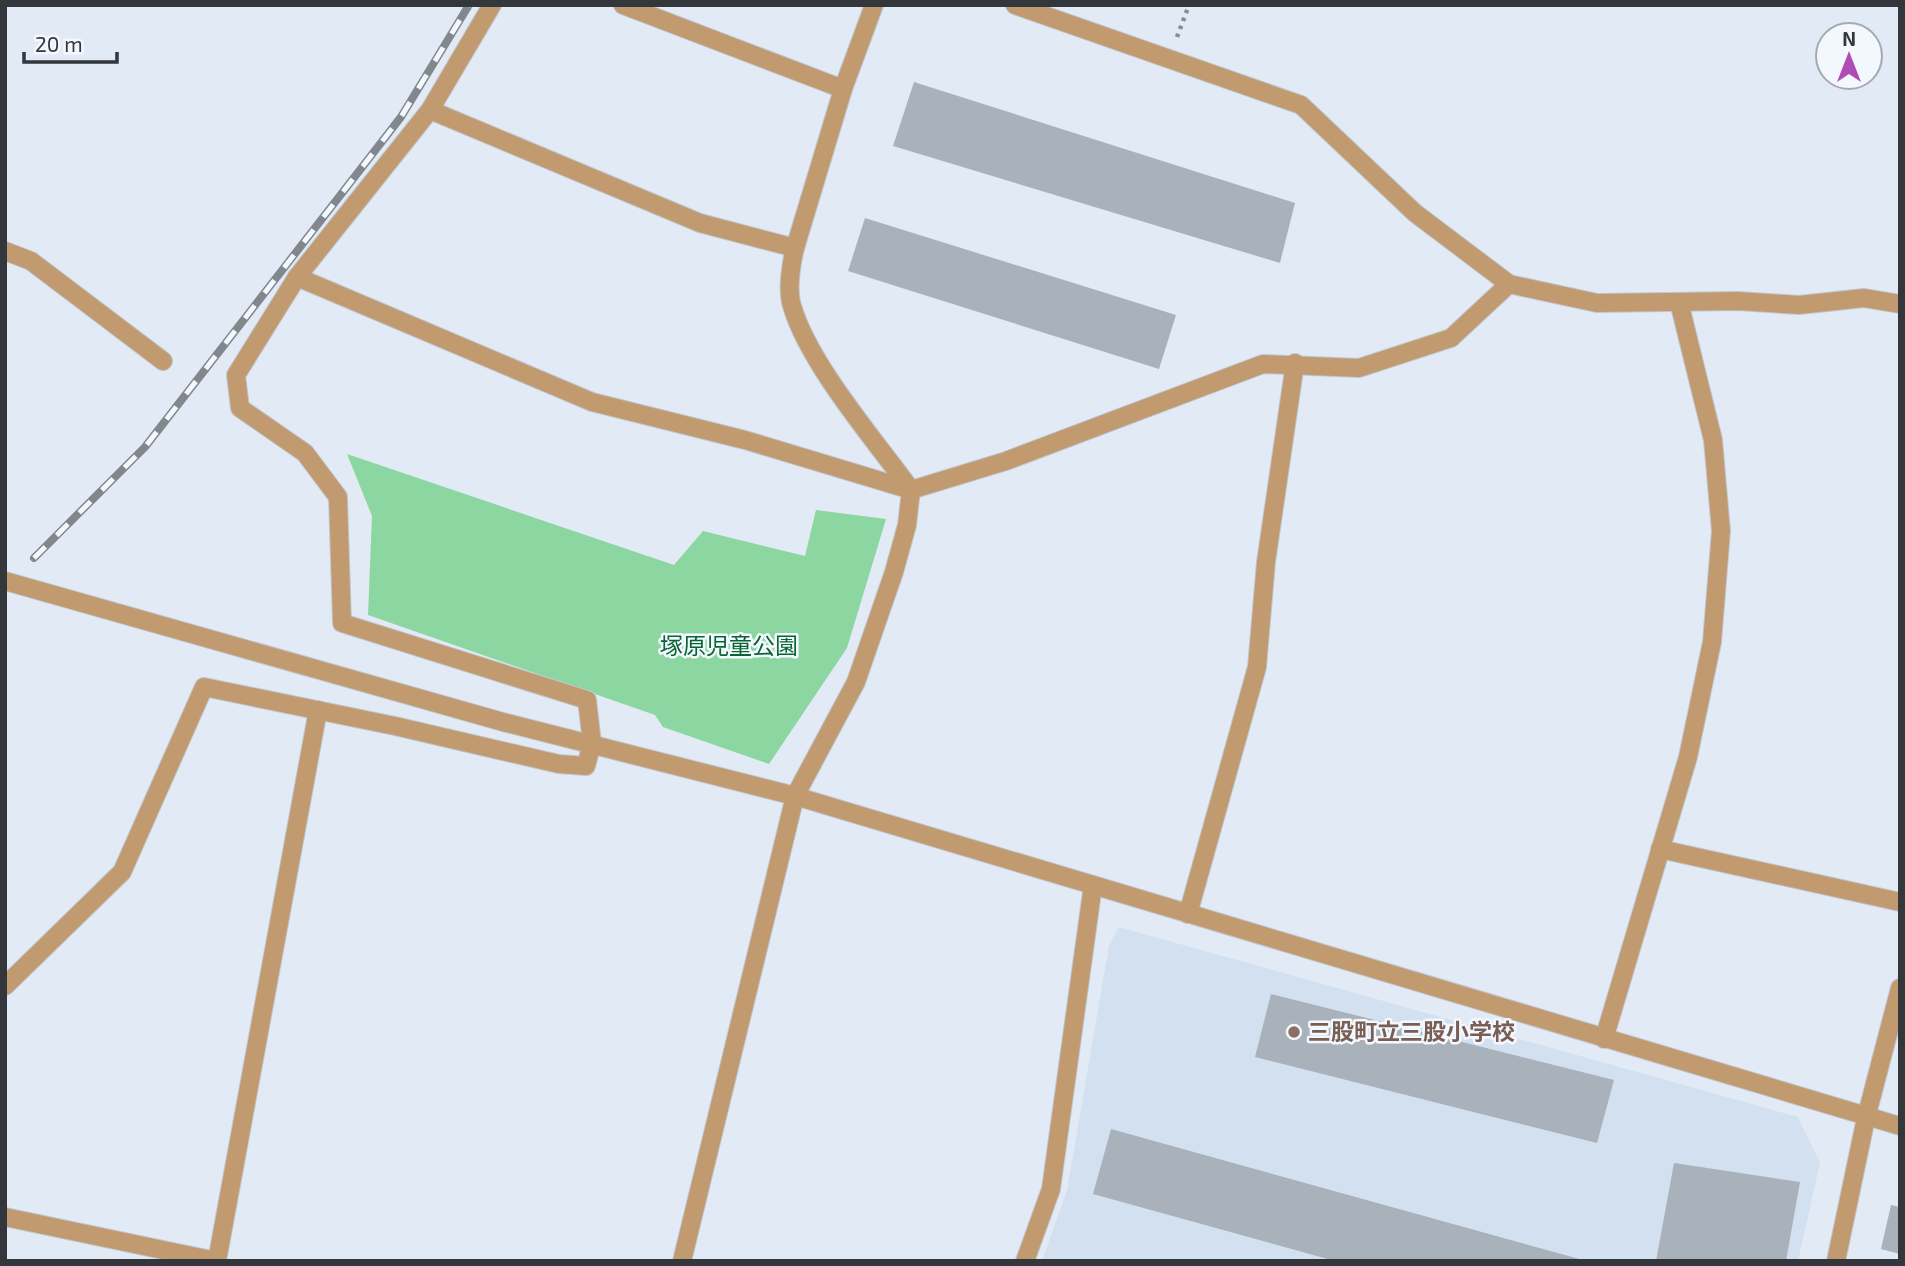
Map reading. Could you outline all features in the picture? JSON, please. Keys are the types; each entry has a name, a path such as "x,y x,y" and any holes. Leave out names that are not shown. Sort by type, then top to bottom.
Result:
{"street":[{"path":"5,986 122,872 204,687 559,764 586,765 592,743 587,700 342,623 338,497 305,453 240,408 237,386 236,375 297,277 430,110 492,5"},
{"path":"623,5 843,89"},
{"path":"682,1261 795,796 856,682 894,572 907,525 911,490 806,341 790,303 795,248 843,89 874,5"},
{"path":"1015,5 1301,105 1415,213 1509,284 1597,303 1799,305 1864,298 1900,304"},
{"path":"430,110 700,223 795,248"},
{"path":"5,251 32,261 163,361"},
{"path":"297,277 592,402 746,440 911,490 1006,461 1264,364 1295,363 1359,368 1451,338 1509,284"},
{"path":"1604,1039 1688,757 1712,642 1721,531 1713,440 1679,302"},
{"path":"1188,914 1257,667 1266,562 1295,363"},
{"path":"5,581 503,722 795,796 1900,1126"},
{"path":"5,1217 217,1261 318,710"},
{"path":"1660,849 1900,902"},
{"path":"1025,1261 1051,1189 1093,885"},
{"path":"1836,1261 1866,1118 1900,988"}],"path":[{"path":"1170,58 1189,5"}],"shaded area":[{"name":"三股町立三股小学校","path":"1119,927 1798,1117 1820,1163 1798,1261 1042,1261 1067,1190 1109,946"}],"green space":[{"name":"塚原児童公園","path":"347,454 674,565 703,531 805,556 816,510 886,519 847,648 769,764 663,727 655,715 368,615 372,516"}],"building":[{"path":"914,82 1295,203 1280,263 893,146"},
{"path":"865,218 1176,315 1159,369 848,271"},
{"path":"1271,994 1614,1080 1597,1143 1255,1057"},
{"path":"1111,1129 1583,1261 1335,1261 1093,1194"},
{"path":"1674,1163 1800,1182 1786,1261 1656,1261"},
{"path":"1891,1205 1900,1207 1900,1254 1881,1249"}],"railway":[{"path":"34,558 145,447 401,117 469,5"}],"place":[{"name":"三股町立三股小学校","path":"1294,1032"}]}
